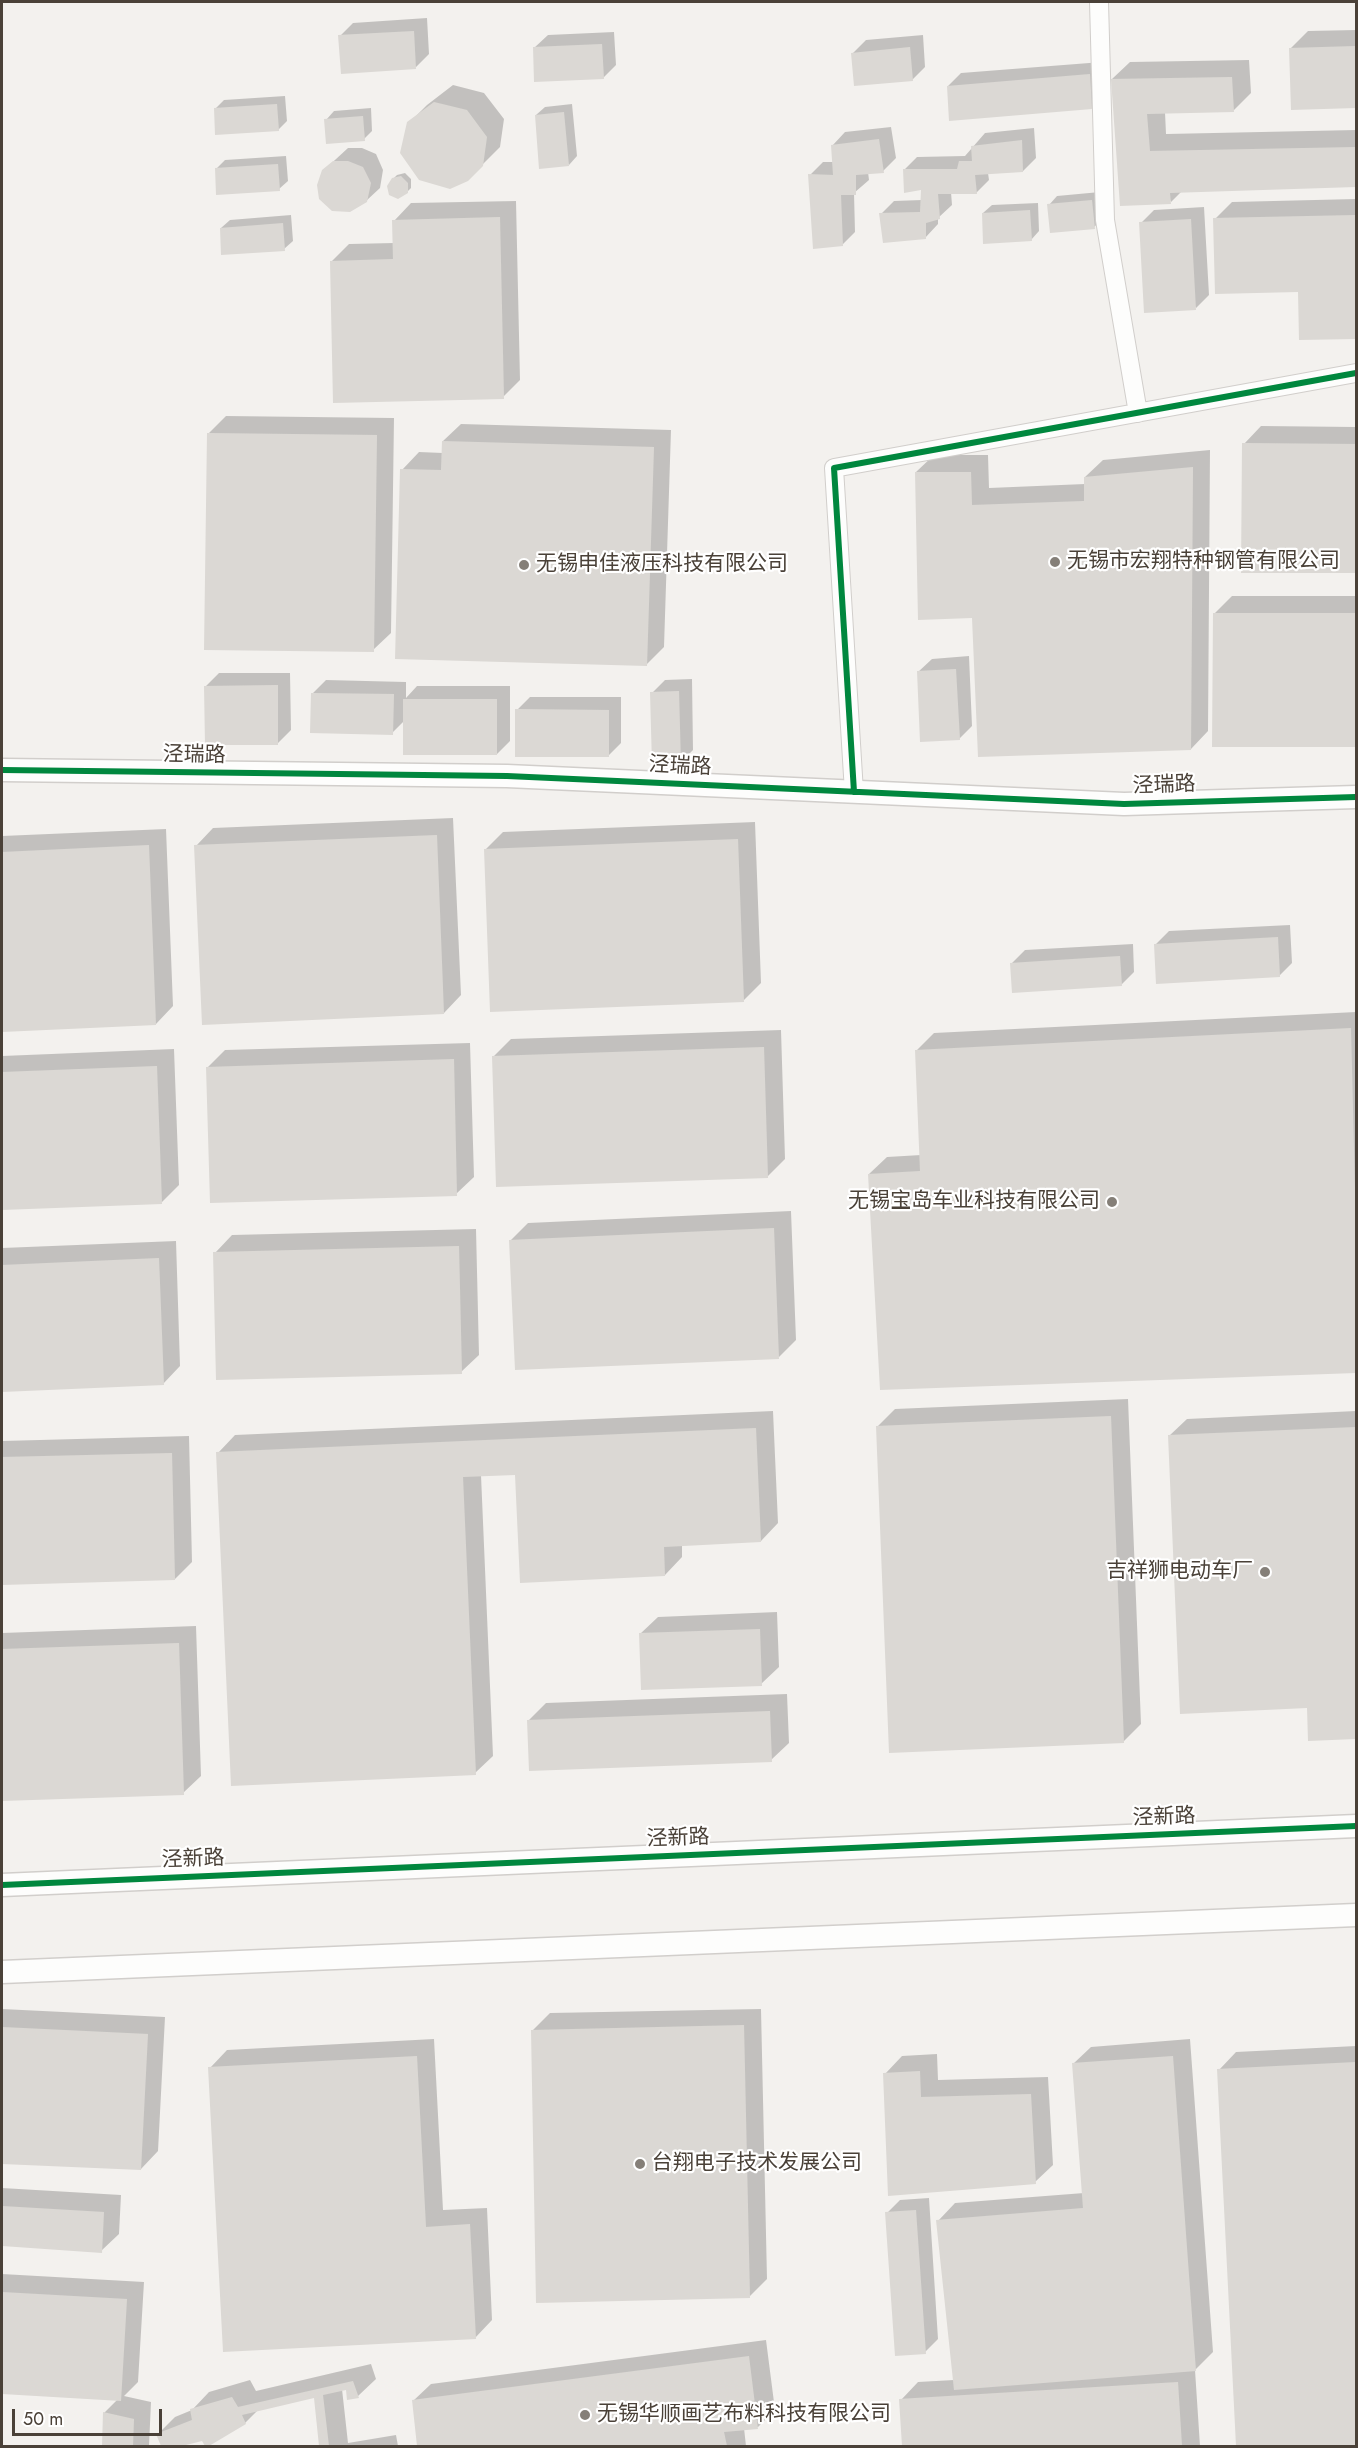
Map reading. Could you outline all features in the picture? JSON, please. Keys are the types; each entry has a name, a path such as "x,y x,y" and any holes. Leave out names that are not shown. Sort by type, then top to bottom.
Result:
{"street":[{"path":"1099,2 1105,220 1138,412"},
{"path":"854,792 834,468 1356,373"},
{"name":"泾瑞路","path":"2,771 507,776 1124,804 1356,796"},
{"name":"泾新路","path":"2,1885 1356,1826"},
{"path":"2,1972 1356,1915"}],"building":[{"path":"414,31 416,69 341,74 338,35"},
{"path":"602,44 604,79 534,82 533,47"},
{"path":"1356,46 1356,108 1291,110 1289,48"},
{"path":"910,47 913,81 854,86 851,53"},
{"path":"1090,74 1092,109 949,121 947,86"},
{"path":"1232,77 1234,112 1147,114 1150,151 1356,147 1356,187 1170,193 1171,204 1120,206 1111,79"},
{"path":"434,102 467,110 487,137 483,166 468,181 450,189 419,180 400,153 407,122"},
{"path":"277,104 279,131 215,135 214,108"},
{"path":"564,112 569,166 539,169 535,115"},
{"path":"363,116 365,141 326,144 324,119"},
{"path":"879,139 884,173 856,175 856,195 841,195 843,246 813,249 808,174 833,175 831,145"},
{"path":"1022,140 1023,172 975,175 977,194 938,194 940,219 926,223 926,239 883,243 879,213 920,212 921,190 904,193 903,169 957,169 959,161 972,161 971,146"},
{"path":"333,161 348,161 363,167 371,183 367,202 350,212 332,211 319,199 317,185 322,170"},
{"path":"278,164 280,191 216,195 215,168"},
{"path":"401,176 408,183 408,193 398,199 389,195 387,186 392,178"},
{"path":"1092,200 1095,229 1050,233 1047,204"},
{"path":"1030,210 1032,241 983,244 982,213"},
{"path":"1356,215 1356,339 1299,340 1298,292 1215,294 1213,218"},
{"path":"500,217 504,399 333,403 330,261 393,259 392,220"},
{"path":"1191,219 1196,310 1144,313 1139,222"},
{"path":"283,223 285,251 221,255 220,228"},
{"path":"207,433 377,435 374,652 204,650"},
{"name":"无锡申佳液压科技有限公司","path":"442,441 654,447 647,666 395,659 400,469 441,470"},
{"path":"1242,443 1356,444 1356,573 1241,573"},
{"name":"无锡市宏翔特种钢管有限公司","path":"1193,467 1191,750 978,757 972,618 918,620 915,472 971,472 972,505 1084,501 1084,477"},
{"path":"1213,613 1356,613 1356,747 1212,747"},
{"path":"956,669 960,740 920,742 917,671"},
{"path":"278,685 278,745 205,745 204,686"},
{"path":"679,691 681,765 652,765 650,692"},
{"path":"311,693 394,694 393,735 310,733"},
{"path":"403,699 497,699 497,755 403,755"},
{"path":"515,709 609,710 609,757 515,757"},
{"path":"437,835 444,1014 202,1025 194,845"},
{"path":"738,839 744,1002 490,1012 484,849"},
{"path":"149,845 156,1025 2,1032 2,852"},
{"path":"1278,937 1280,977 1156,984 1154,944"},
{"path":"1120,956 1122,986 1012,993 1010,963"},
{"name":"无锡宝岛车业科技有限公司","path":"1351,1028 1356,1231 1356,1373 880,1390 868,1174 920,1171 915,1050"},
{"path":"764,1047 768,1178 496,1187 492,1056"},
{"path":"454,1059 457,1196 210,1203 206,1067"},
{"path":"157,1066 162,1204 2,1210 2,1072"},
{"path":"774,1228 779,1359 515,1370 509,1240"},
{"path":"459,1246 462,1374 216,1380 213,1252"},
{"path":"159,1258 164,1385 2,1392 2,1265"},
{"path":"1111,1416 1124,1743 889,1753 876,1426"},
{"name":"吉祥狮电动车厂","path":"1356,1427 1356,1739 1308,1741 1307,1708 1180,1714 1168,1435"},
{"path":"756,1428 761,1542 664,1547 665,1576 520,1583 515,1475 463,1477 476,1775 231,1786 216,1452"},
{"path":"172,1453 175,1580 2,1585 2,1457"},
{"path":"760,1629 762,1686 641,1690 639,1633"},
{"path":"179,1643 184,1795 2,1801 2,1649"},
{"path":"770,1711 772,1762 529,1771 527,1720"},
{"name":"台翔电子技术发展公司","path":"744,2025 750,2298 536,2303 531,2030"},
{"path":"2,2027 148,2034 141,2170 2,2164"},
{"path":"417,2056 426,2227 470,2224 476,2339 223,2352 208,2067"},
{"path":"1173,2056 1196,2371 954,2390 936,2220 1083,2208 1072,2063"},
{"path":"1356,2062 1356,2446 1236,2446 1217,2069"},
{"path":"920,2071 921,2097 1031,2094 1036,2184 888,2196 883,2073"},
{"path":"2,2206 104,2212 102,2253 2,2246"},
{"path":"916,2210 926,2354 895,2356 885,2212"},
{"path":"2,2292 127,2299 121,2401 2,2394"},
{"name":"无锡华顺画艺布料科技有限公司","path":"749,2356 758,2429 724,2432 727,2446 417,2446 412,2400"},
{"path":"353,2381 359,2398 347,2400 346,2390 323,2395 329,2446 319,2446 314,2398 242,2415 246,2424 209,2446 205,2446 202,2441 182,2446 161,2446 156,2434 192,2420 190,2409 232,2397 238,2407"},
{"path":"1178,2382 1182,2446 902,2446 899,2399"},
{"path":"103,2412 134,2419 133,2446 102,2446"}],"cycle path":[{"path":"854,792 834,468 1356,373"},
{"path":"2,770 507,776 1124,804 1356,797"},
{"path":"2,1885 1356,1826"}],"place":[{"name":"无锡市宏翔特种钢管有限公司","path":"1055,562"},
{"name":"无锡申佳液压科技有限公司","path":"524,565"},
{"name":"无锡宝岛车业科技有限公司","path":"1112,1202"},
{"name":"吉祥狮电动车厂","path":"1265,1572"},
{"name":"台翔电子技术发展公司","path":"640,2164"},
{"name":"无锡华顺画艺布料科技有限公司","path":"585,2415"}]}
